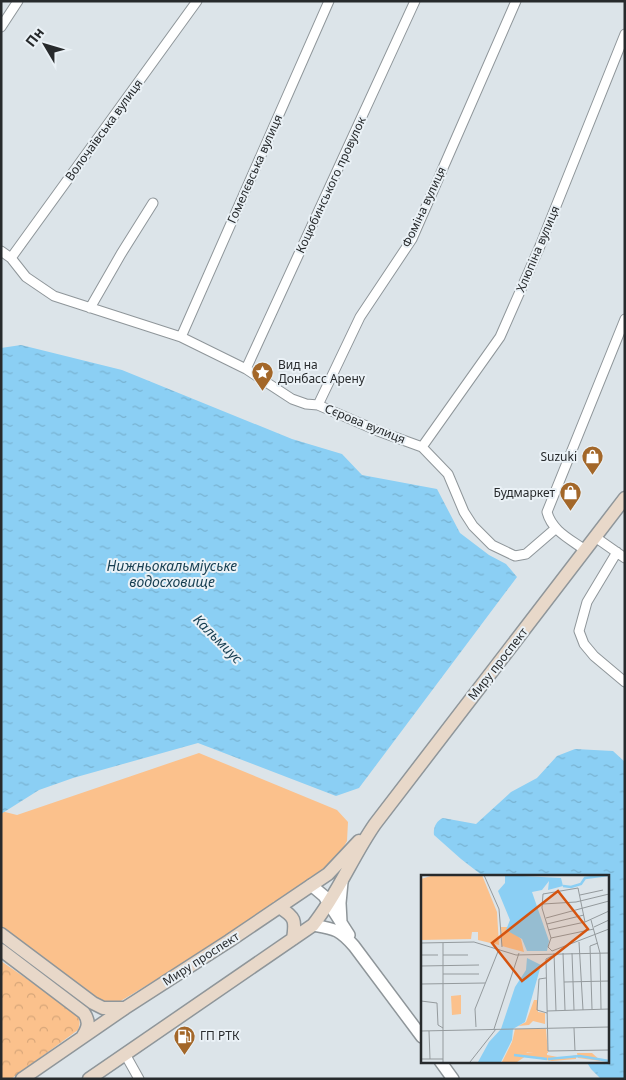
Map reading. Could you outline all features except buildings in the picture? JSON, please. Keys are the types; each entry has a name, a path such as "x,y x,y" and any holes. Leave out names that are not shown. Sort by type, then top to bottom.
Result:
{"main road":[{"name":"Миру проспект","path":"22,1079 125,1008 328,874 373,826 625,498"},
{"name":"Миру проспект","path":"89,1079 313,925 342,882 373,826"},
{"path":"279,907 293,918 295,925 294,939"},
{"path":"1,934 93,1003 103,1008 125,1008"},
{"path":"1,950 84,1013 88,1018 88,1028 82,1037"}],"street":[{"path":"1,27 18,1"},
{"name":"Волочаївська вулиця","path":"12,258 197,1"},
{"name":"Гомелєвська вулиця","path":"181,337 329,1"},
{"name":"Коцюбинського провулок","path":"246,369 415,1"},
{"name":"Фоміна вулиця","path":"318,405 360,317 412,239 516,1"},
{"name":"Хлюпіна вулиця","path":"422,447 500,337 540,246 625,34"},
{"path":"90,308 153,203"},
{"name":"Сєрова вулиця","path":"1,251 12,258 26,277 54,296 181,337 246,369 292,399 306,404 318,405 378,431 422,447 448,474 464,512 473,526 492,545 515,556 526,554 555,529"},
{"path":"585,550 555,529 550,522 547,512 625,319"},
{"path":"595,537 625,558"},
{"path":"617,552 587,602 579,631 584,644 594,656 625,682"},
{"path":"342,882 340,903 342,924"},
{"path":"311,885 329,903 354,946 421,1036"},
{"path":"313,925 338,930 354,946"},
{"path":"125,1054 139,1079"},
{"path":"441,1062 453,1079"}],"green space":[{"path":"199,753 337,810 348,822 347,841 336,860 194,957 114,1005 106,1004 1,926 1,811 17,815"},
{"path":"1,961 73,1011 80,1022 78,1030 11,1079 1,1079"}],"water":[{"name":"Нижньокальміуське водосховище","path":"21,345 122,370 292,439 342,454 362,475 437,489 460,533 489,555 506,564 517,577 359,788 336,796 198,743 73,778 39,790 1,814 1,348"},
{"path":"575,749 613,751 625,762 625,1079 601,1079 587,1062 608,1062 608,875 482,875 434,835 438,821 443,818 476,824 511,792 537,778 557,756"}],"place":[{"name":"Вид на Донбасс Арену","path":"262,391"},
{"name":"Suzuki","path":"593,476"},
{"name":"Будмаркет","path":"571,512"},
{"name":"ГП РТК","path":"184,1055"}],"water label":[{"name":"Кальмиус","path":"218,639"}]}
